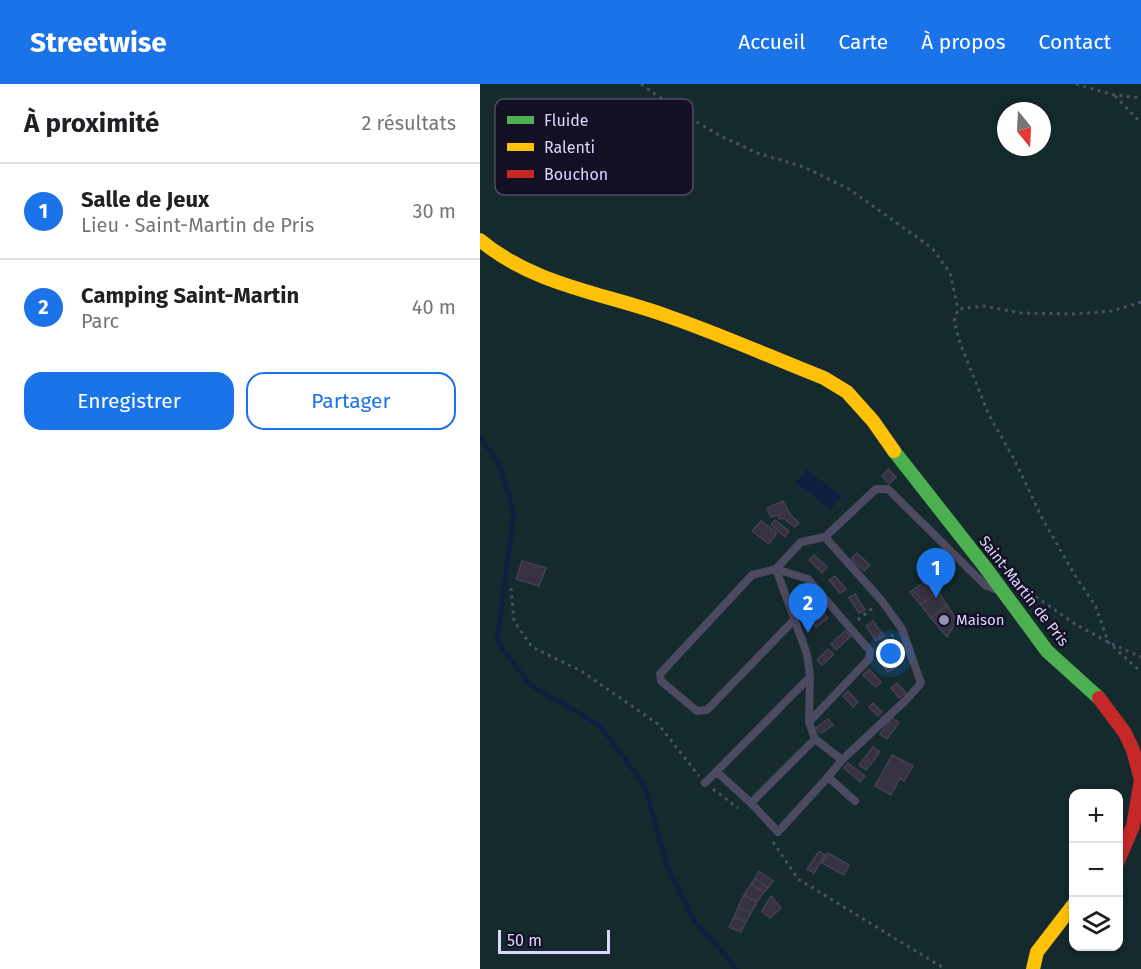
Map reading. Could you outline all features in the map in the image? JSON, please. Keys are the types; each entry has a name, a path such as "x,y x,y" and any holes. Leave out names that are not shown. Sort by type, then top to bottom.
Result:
{"street":[{"name":"Saint-Martin de Pris","path":"480,240 498,255 544,279 669,316 824,378 847,392 873,421 908,471 1047,651 1096,694 1125,733 1133,750 1141,780 1133,826 1123,851"},
{"path":"1033,969 1037,952 1069,910"}],"lane":[{"path":"776,569 801,542 825,537 876,489 888,489 985,585 1005,595"},
{"path":"717,772 778,832 842,760 908,698 921,682 902,629 882,601 825,537"},
{"path":"776,569 807,654 810,677 809,722 815,739 842,760"},
{"path":"794,620 707,710 697,711 661,681 660,674 752,575 776,569 808,579 870,651 869,658 809,722"},
{"path":"705,783 810,677"},
{"path":"751,803 815,739"},
{"path":"828,777 855,801"}],"path":[{"path":"641,84 662,99"},
{"path":"1076,84 1114,95 1141,98"},
{"path":"1114,95 1141,123"},
{"path":"693,120 757,153 804,167 849,189 932,248 951,273 958,309 954,321 960,344 989,415 1014,459 1043,520 1096,607 1108,642 1141,672"},
{"path":"958,309 984,306 1021,313 1074,314 1112,311 1141,302"},
{"path":"511,588 514,621 532,647 581,671 658,724 705,783 740,810"},
{"path":"1005,595 1026,590 1075,624 1141,657"},
{"path":"850,627 882,601"},
{"path":"870,651 902,629"},
{"path":"769,837 798,879 945,969"}],"green space":[{"path":"480,84 1141,84 1141,969 480,969"}],"water":[{"path":"806,469 841,496 831,510 796,483"}],"building":[{"path":"888,469 896,477 889,484 882,476"},
{"path":"783,501 790,514 799,523 795,527 783,518 779,519 778,515 771,517 767,508"},
{"path":"775,520 789,531 785,537 771,525"},
{"path":"761,521 777,533 769,544 752,531"},
{"path":"857,553 870,565 864,571 851,559"},
{"path":"814,555 827,567 822,573 809,560"},
{"path":"522,561 546,568 539,586 516,579"},
{"path":"835,576 846,589 840,593 829,580"},
{"path":"929,579 938,591 921,605 910,592"},
{"path":"800,584 813,594 808,601 795,590"},
{"path":"938,591 947,605 931,618 921,605"},
{"path":"855,594 865,610 859,613 849,598"},
{"name":"Maison","path":"947,605 957,621 947,637 931,618"},
{"path":"821,610 828,618 816,627 810,620"},
{"path":"873,621 884,636 876,641 866,626"},
{"path":"845,631 851,636 836,650 831,644"},
{"path":"828,649 834,654 822,665 817,660"},
{"path":"884,649 896,667 888,672 876,655"},
{"path":"869,669 881,682 876,687 863,675"},
{"path":"897,683 906,693 899,698 891,688"},
{"path":"848,691 858,702 853,707 843,696"},
{"path":"873,703 882,712 878,716 869,707"},
{"path":"892,718 899,723 887,739 880,734"},
{"path":"828,719 833,725 821,733 816,728"},
{"path":"873,747 880,752 866,770 859,765"},
{"path":"892,755 913,766 904,781 900,778 891,795 875,786"},
{"path":"848,763 865,776 860,782 844,768"},
{"path":"819,851 825,855 814,873 807,869"},
{"path":"828,853 849,865 844,875 822,863"},
{"path":"759,871 773,881 768,888 755,878"},
{"path":"755,878 768,888 764,892 751,884"},
{"path":"751,884 764,892 757,902 744,895"},
{"path":"744,895 757,902 751,913 738,907"},
{"path":"771,896 781,908 770,918 762,911"},
{"path":"738,907 751,913 746,922 734,917"},
{"path":"734,917 746,922 741,932 729,927"}],"waterway":[{"path":"480,437 499,464 514,513 497,641 530,685 599,725 645,786 667,866 693,919 737,969"}],"traffic: fast":[{"path":"894,451 1047,651 1099,698"}],"traffic: slow":[{"path":"480,240 501,256 547,278 689,324 824,378 847,392 873,421 894,451"},
{"path":"1033,969 1037,952 1069,910"}],"traffic: jam":[{"path":"1099,698 1125,733 1133,750 1141,780 1133,826 1123,849"}],"place":[{"name":"Salle de Jeux","path":"936,598"},
{"name":"Maison","path":"944,620"},
{"name":"Camping Saint-Martin","path":"808,633"}]}
